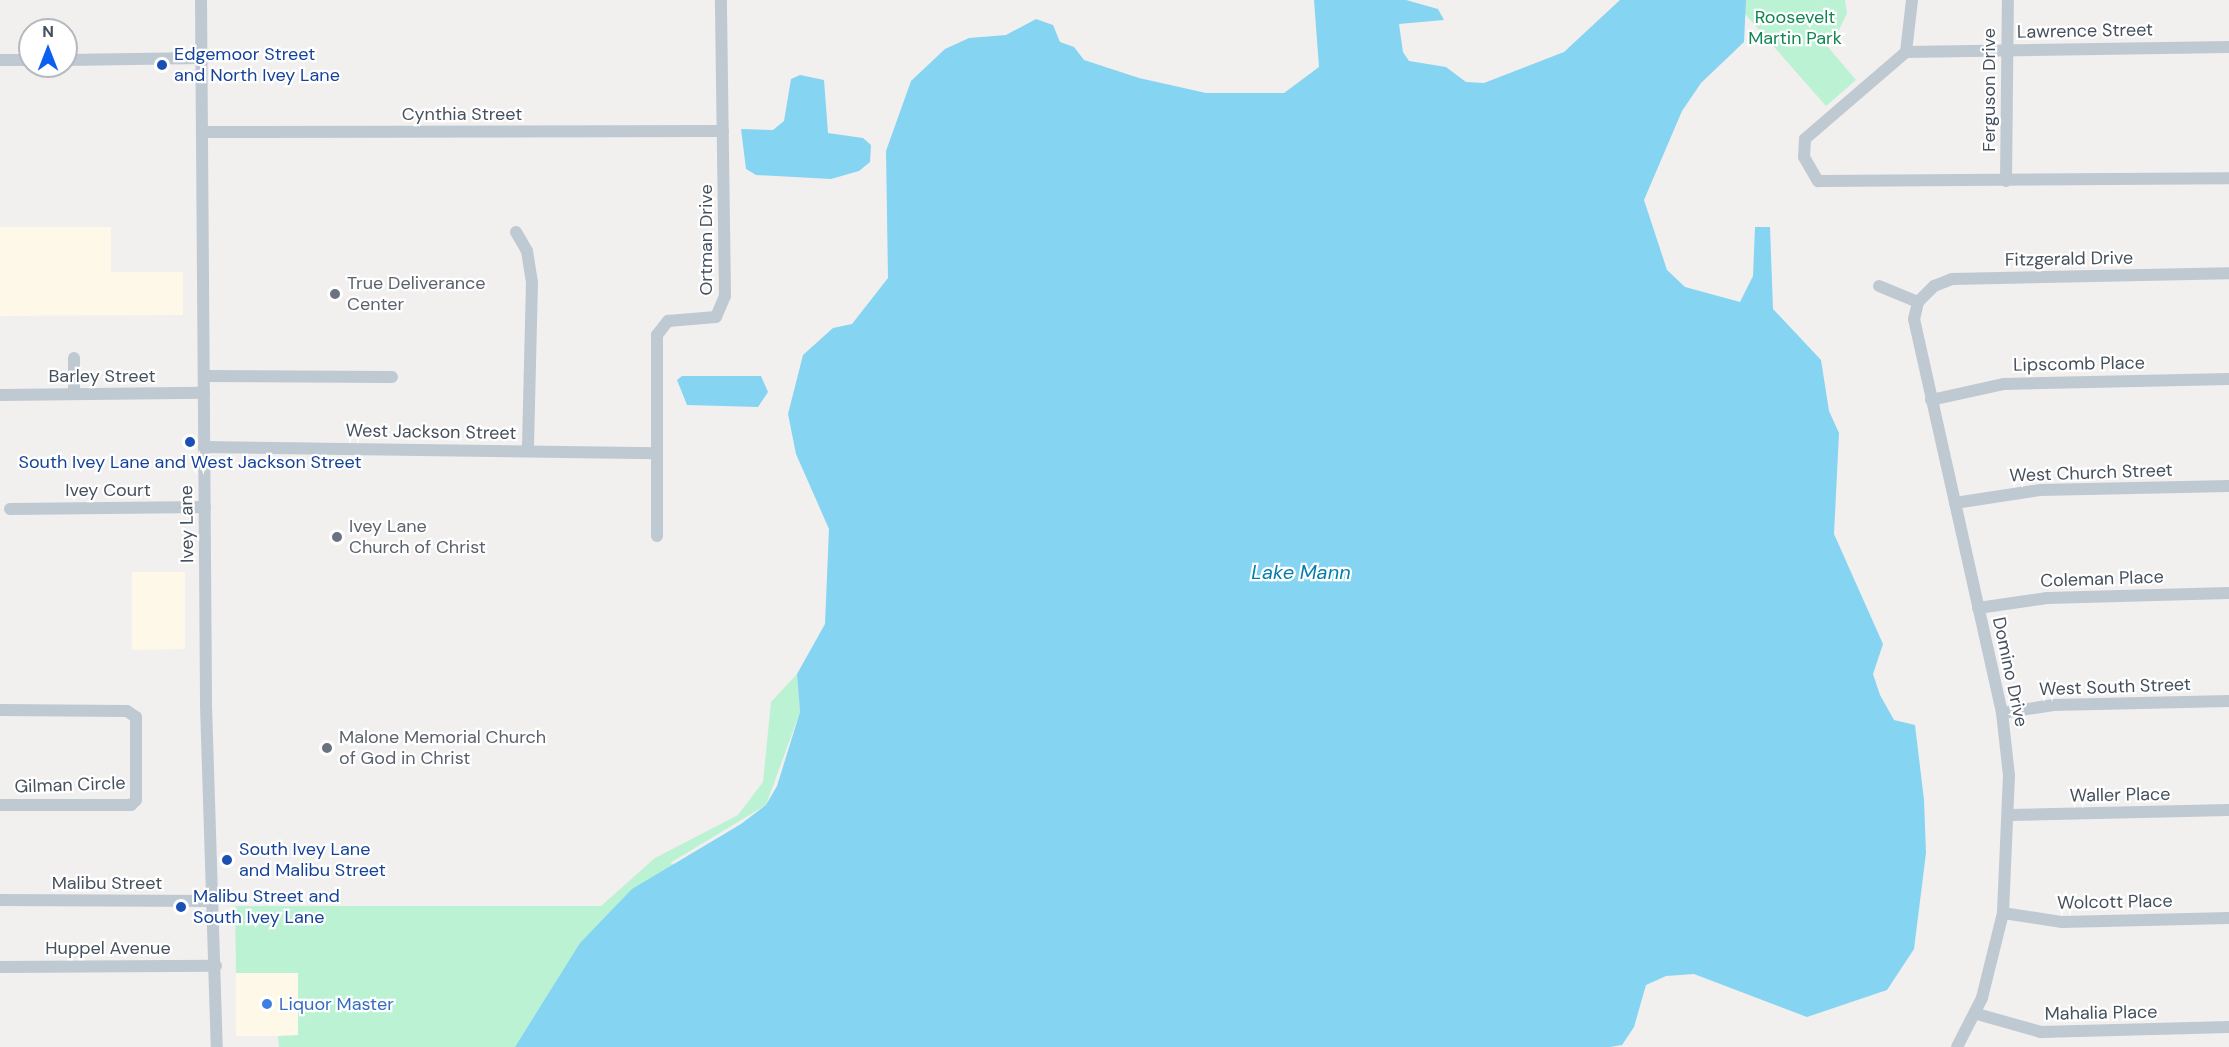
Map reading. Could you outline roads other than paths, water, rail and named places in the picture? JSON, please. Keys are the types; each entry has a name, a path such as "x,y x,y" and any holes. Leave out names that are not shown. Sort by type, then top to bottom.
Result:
{"street":[{"name":"Ivey Lane","path":"201,0 204,447 217,1047"},
{"name":"Ortman Drive","path":"657,536 661,327 676,319 708,320 723,307 721,0"},
{"path":"1912,0 1906,52 1805,139 1809,173 1830,184 2229,178"},
{"name":"Ferguson Drive","path":"2006,181 2007,0"},
{"name":"Lawrence Street","path":"1906,52 2229,47"},
{"path":"78,60 201,58"},
{"path":"0,60 18,60"},
{"name":"Cynthia Street","path":"202,132 723,132"},
{"path":"516,232 527,251 532,282 528,451"},
{"name":"Fitzgerald Drive","path":"1918,302 1934,286 1952,279 2229,273"},
{"path":"1879,286 1918,302"},
{"name":"Domino Drive","path":"1918,302 1914,319 2002,713 2011,815 2003,913 1977,1014 1957,1047"},
{"path":"74,358 74,394"},
{"path":"204,376 392,377"},
{"name":"Lipscomb Place","path":"1931,400 2004,384 2229,379"},
{"name":"Barley Street","path":"0,395 204,393"},
{"name":"West Jackson Street","path":"204,447 657,453"},
{"name":"West Church Street","path":"1955,503 2040,490 2229,486"},
{"name":"Ivey Court","path":"10,509 205,507"},
{"name":"Coleman Place","path":"1978,608 2047,598 2229,593"},
{"name":"West South Street","path":"2002,713 2053,705 2229,700"},
{"name":"Gilman Circle","path":"0,710 126,711 136,717 136,800 131,805 0,805"},
{"name":"Waller Place","path":"2011,815 2229,810"},
{"name":"Malibu Street","path":"0,900 213,901"},
{"name":"Wolcott Place","path":"2003,913 2062,922 2229,918"},
{"name":"Huppel Avenue","path":"0,967 216,966"},
{"name":"Mahalia Place","path":"1977,1014 2031,1032 2229,1028"}],"water":[{"name":"Lake Mann","path":"1314,0 1406,0 1438,9 1444,20 1399,24 1403,52 1409,61 1446,67 1466,82 1484,83 1564,52 1620,0 1746,0 1744,42 1701,83 1682,111 1644,200 1667,270 1685,287 1740,302 1753,276 1755,227 1770,227 1773,309 1821,360 1829,411 1839,433 1834,534 1883,644 1873,674 1880,695 1894,720 1915,725 1924,800 1926,853 1914,949 1887,990 1807,1017 1694,974 1666,976 1646,985 1634,1027 1622,1045 1610,1047 515,1047 580,943 632,889 741,824 766,805 777,786 800,712 797,674 825,624 829,529 796,454 788,414 803,355 833,328 852,324 888,278 886,151 911,81 945,49 969,38 1006,35 1036,19 1053,25 1060,42 1074,47 1084,60 1139,78 1206,93 1284,93 1319,67"},
{"path":"800,75 824,80 828,133 863,138 871,145 870,162 859,171 831,179 756,175 746,169 741,129 773,130 784,121 791,79"},
{"path":"682,376 761,376 768,392 758,407 687,405 677,380"}],"place":[{"name":"Edgemoor Street and North Ivey Lane","path":"162,65"},
{"name":"True Deliverance Center","path":"335,294"},
{"name":"South Ivey Lane and West Jackson Street","path":"190,442"},
{"name":"Ivey Lane Church of Christ","path":"337,537"},
{"name":"Malone Memorial Church of God in Christ","path":"327,748"},
{"name":"South Ivey Lane and Malibu Street","path":"227,860"},
{"name":"Malibu Street and South Ivey Lane","path":"181,907"},
{"name":"Liquor Master","path":"267,1004"}],"park label":[{"name":"Roosevelt Martin Park","path":"1795,28"}]}
